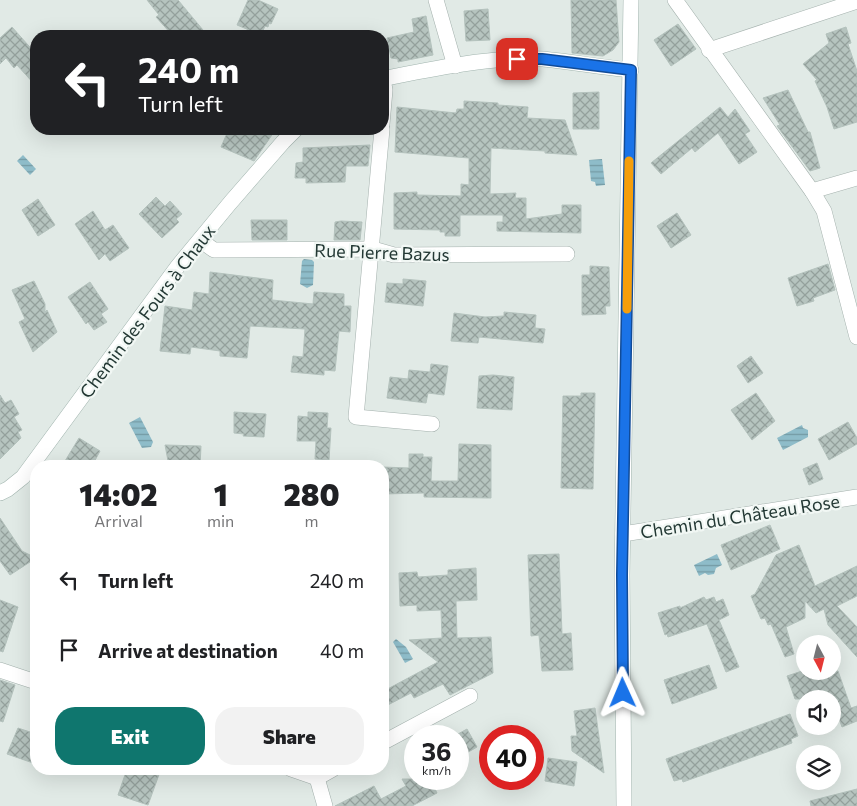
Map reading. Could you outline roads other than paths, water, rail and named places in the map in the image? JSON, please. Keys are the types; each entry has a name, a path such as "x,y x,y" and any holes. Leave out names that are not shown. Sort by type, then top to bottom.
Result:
{"street":[{"path":"436,0 455,66"},
{"path":"624,806 625,762 622,642 631,0"},
{"path":"675,0 709,50 812,191 824,212 857,337"},
{"path":"709,50 857,1"},
{"path":"389,78 498,60 542,59 631,70"},
{"name":"Chemin des Fours à Chaux","path":"35,460 91,383 200,240 290,135"},
{"path":"382,135 373,248 356,417 432,424"},
{"path":"812,191 857,178"},
{"name":"Rue Pierre Bazus","path":"200,240 214,250 373,248 394,255 568,254"},
{"name":"Chemin des Fours à Chaux","path":"0,493 23,477 30,467"},
{"name":"Chemin du Château Rose","path":"623,534 857,498"},
{"path":"0,670 30,680"},
{"path":"389,739 470,696"},
{"path":"308,775 317,778 322,775"},
{"path":"317,778 325,806"}],"water":[{"path":"23,155 36,169 30,175 17,161"},
{"path":"602,159 605,185 596,186 595,182 591,181 589,160"},
{"path":"304,259 314,262 313,285 307,288 300,284 302,261"},
{"path":"140,417 153,442 151,447 142,448 129,423"},
{"path":"802,425 803,428 808,430 808,437 783,450 777,438"},
{"path":"717,554 722,565 716,568 714,574 708,575 705,573 699,576 694,565"},
{"path":"396,639 406,647 413,659 405,663 393,642"}]}
